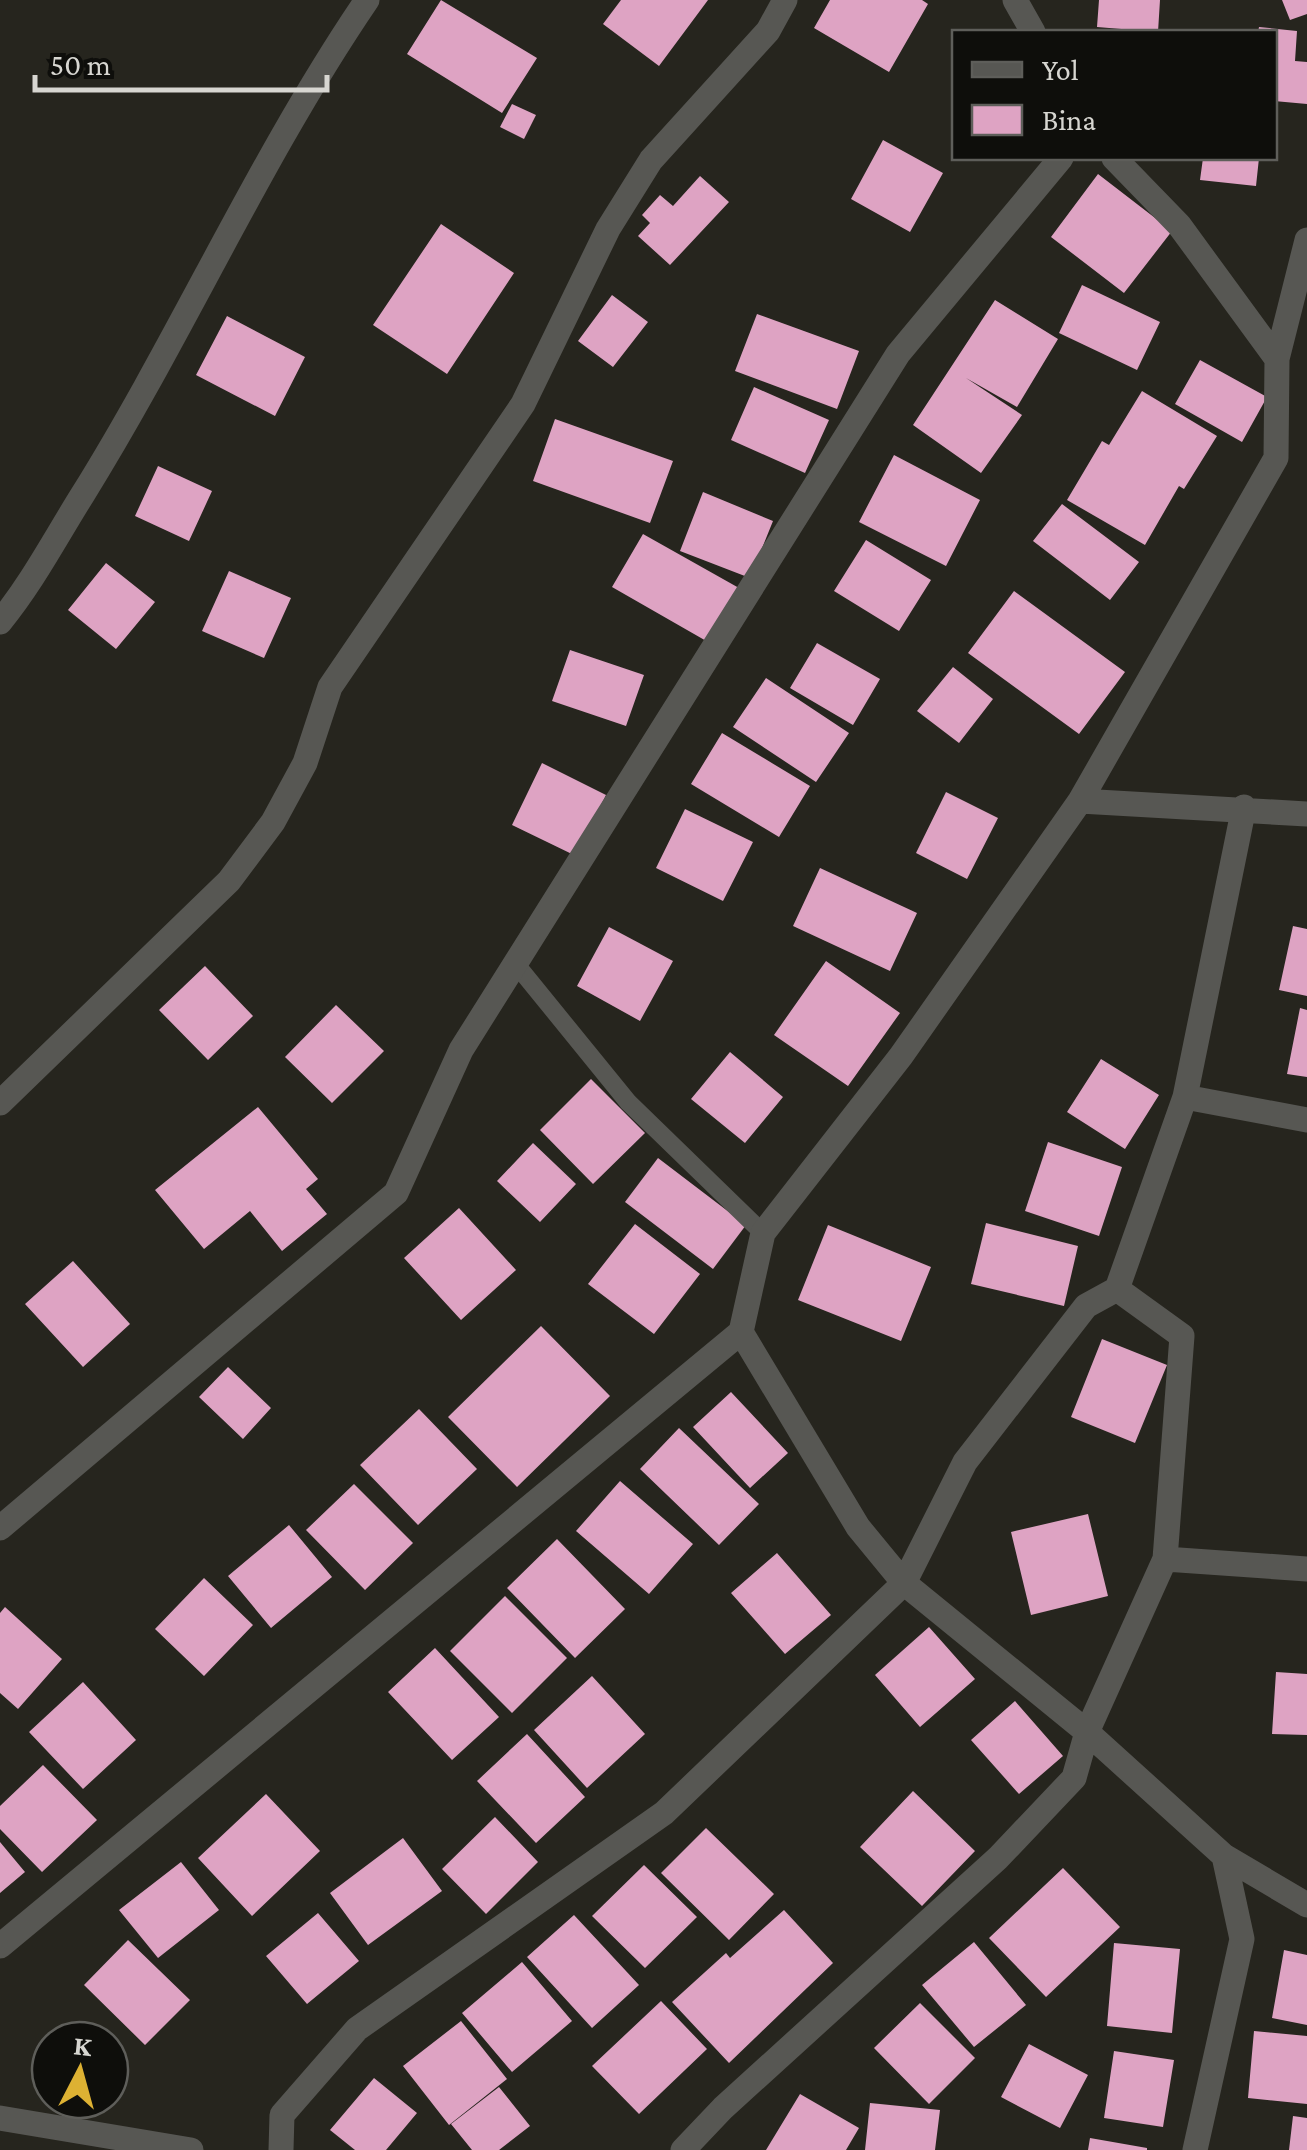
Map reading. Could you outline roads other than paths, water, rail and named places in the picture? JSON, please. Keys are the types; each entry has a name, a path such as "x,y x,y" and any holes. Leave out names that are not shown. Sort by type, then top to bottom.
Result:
{"street":[{"path":"0,622 172,344 327,59 367,0"},
{"path":"0,1103 228,881 273,822 305,763 330,687 523,404 608,230 652,160 756,45 785,0"},
{"path":"1015,0 1032,30"},
{"path":"0,1528 396,1193 461,1050 898,354 1059,160"},
{"path":"1116,160 1180,225 1277,358"},
{"path":"0,1946 741,1332 763,1233 900,1056 1080,801 1276,458 1277,358 1307,240"},
{"path":"1080,801 1244,807 1307,814"},
{"path":"281,2150 282,2115 357,2029 664,1813 904,1582 966,1462 1086,1306 1116,1290 1185,1097 1244,807"},
{"path":"1185,1097 1307,1120"},
{"path":"683,2150 722,2108 998,1858 1074,1778 1087,1732 1165,1559 1182,1336 1116,1290"},
{"path":"741,1332 858,1528 904,1582 1087,1732 1224,1856 1307,1905"},
{"path":"1165,1559 1307,1569"},
{"path":"1195,2150 1242,1939 1224,1856"},
{"path":"0,2118 191,2150"}],"lane":[{"path":"515,963 628,1102 763,1233"}]}
